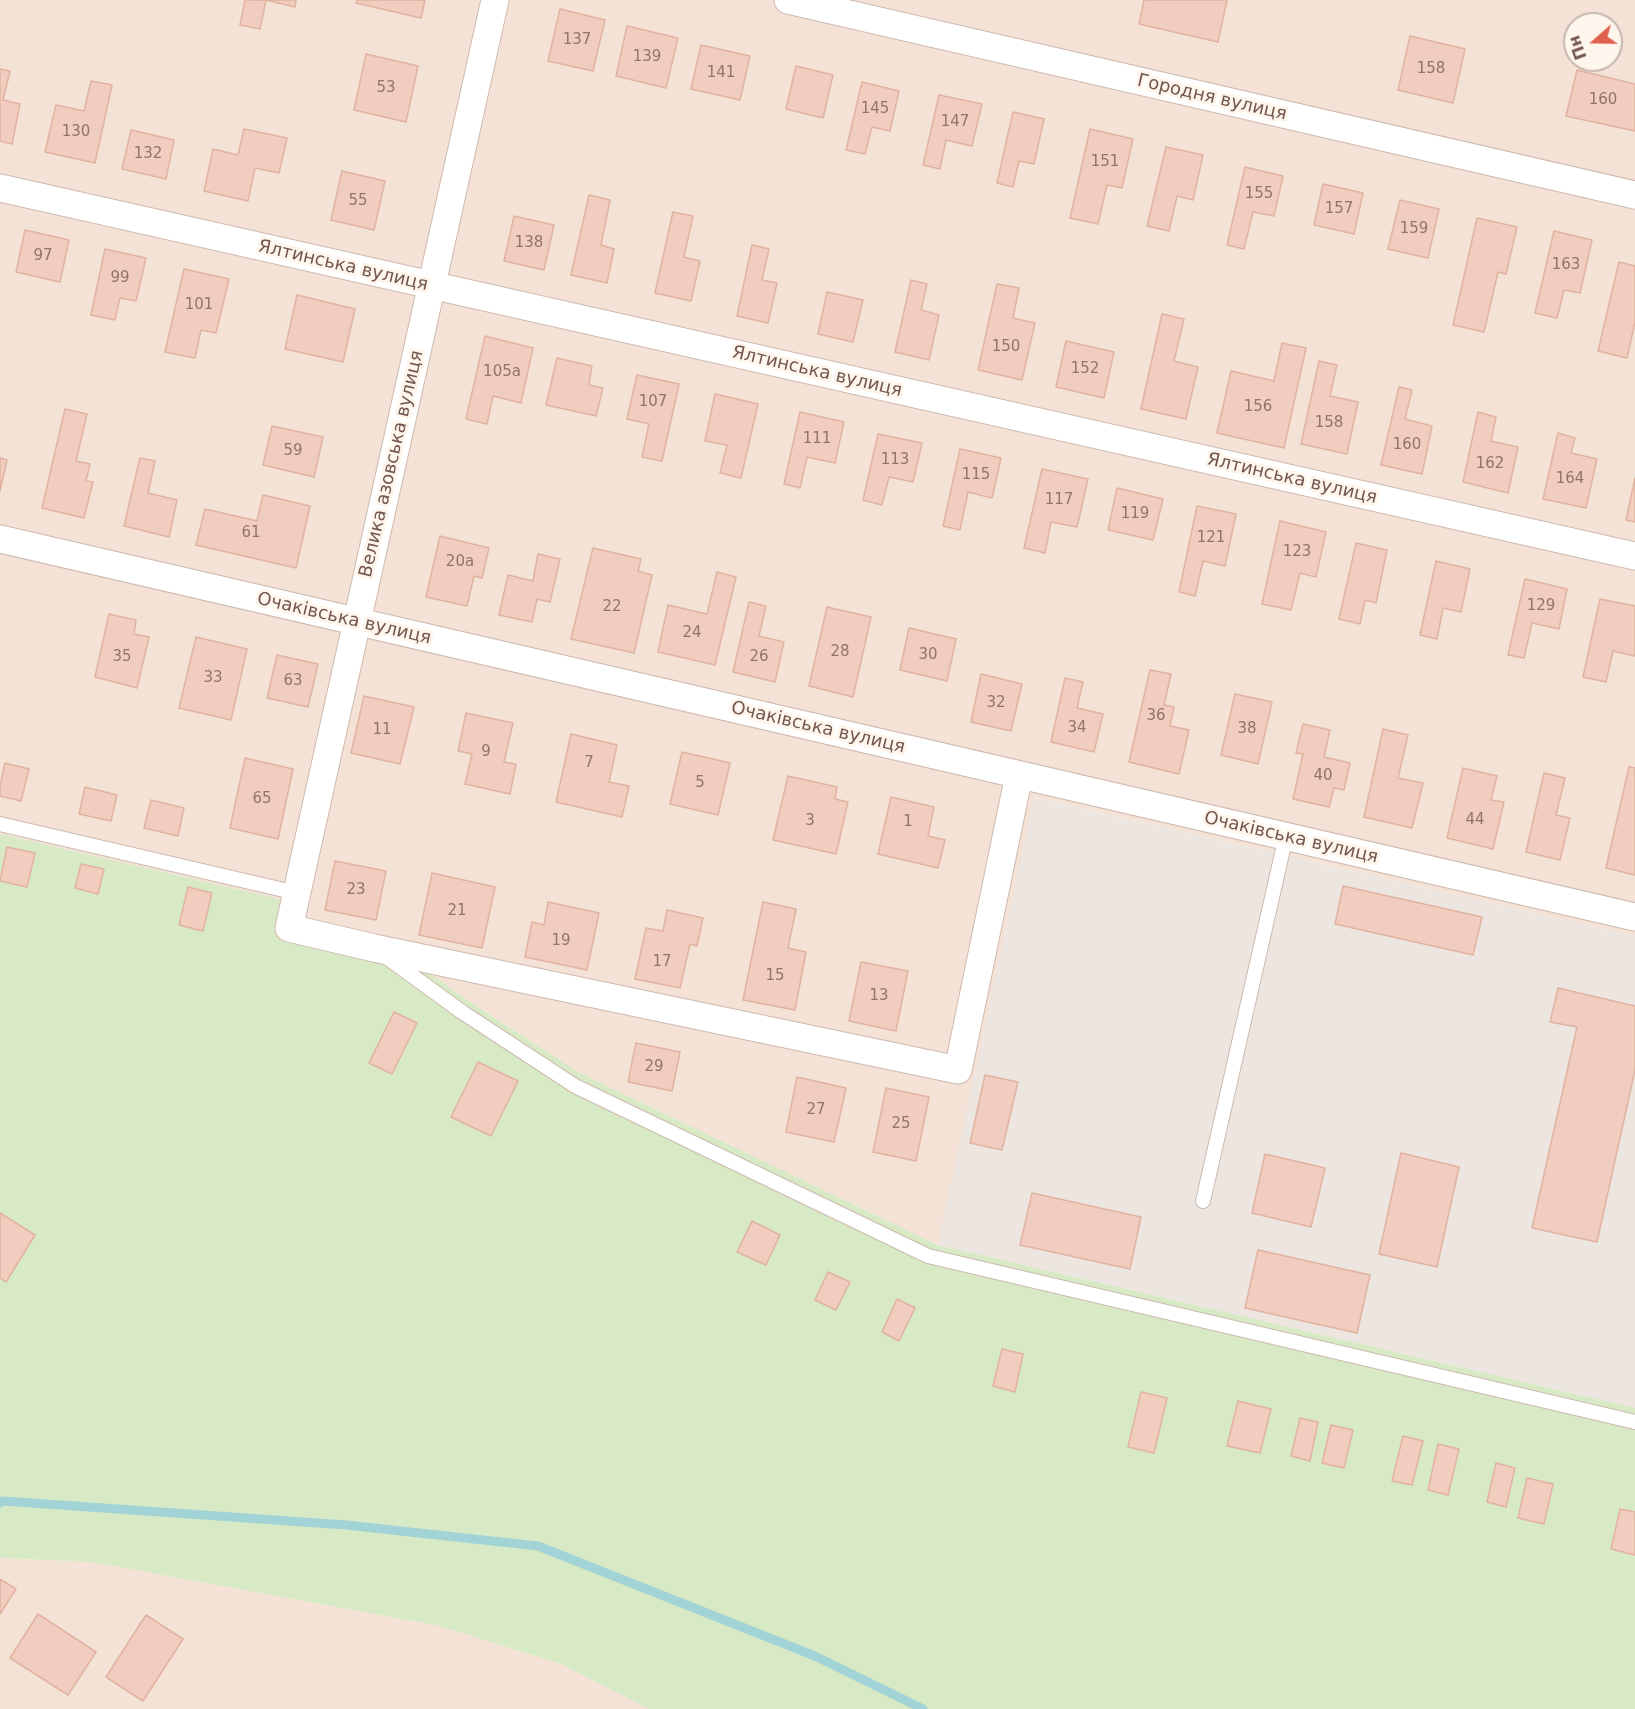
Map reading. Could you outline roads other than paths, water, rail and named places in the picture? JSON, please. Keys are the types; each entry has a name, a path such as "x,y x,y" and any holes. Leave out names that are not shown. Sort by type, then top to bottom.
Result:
{"street":[{"name":"Велика азовська вулиця","path":"374,948 289,928 495,0"},
{"name":"Городня вулиця","path":"788,0 1635,195"},
{"name":"Ялтинська вулиця","path":"0,188 1635,556"},
{"name":"Очаківська вулиця","path":"0,539 1635,917"},
{"path":"374,948 958,1070 1019,775"}],"lane":[{"path":"0,824 297,893"},
{"path":"1203,1201 1286,836"},
{"path":"374,948 462,1012 575,1086 928,1256 1635,1422"}],"waterway":[{"path":"0,1503 3,1501 346,1525 538,1546 815,1656 923,1709"}]}
